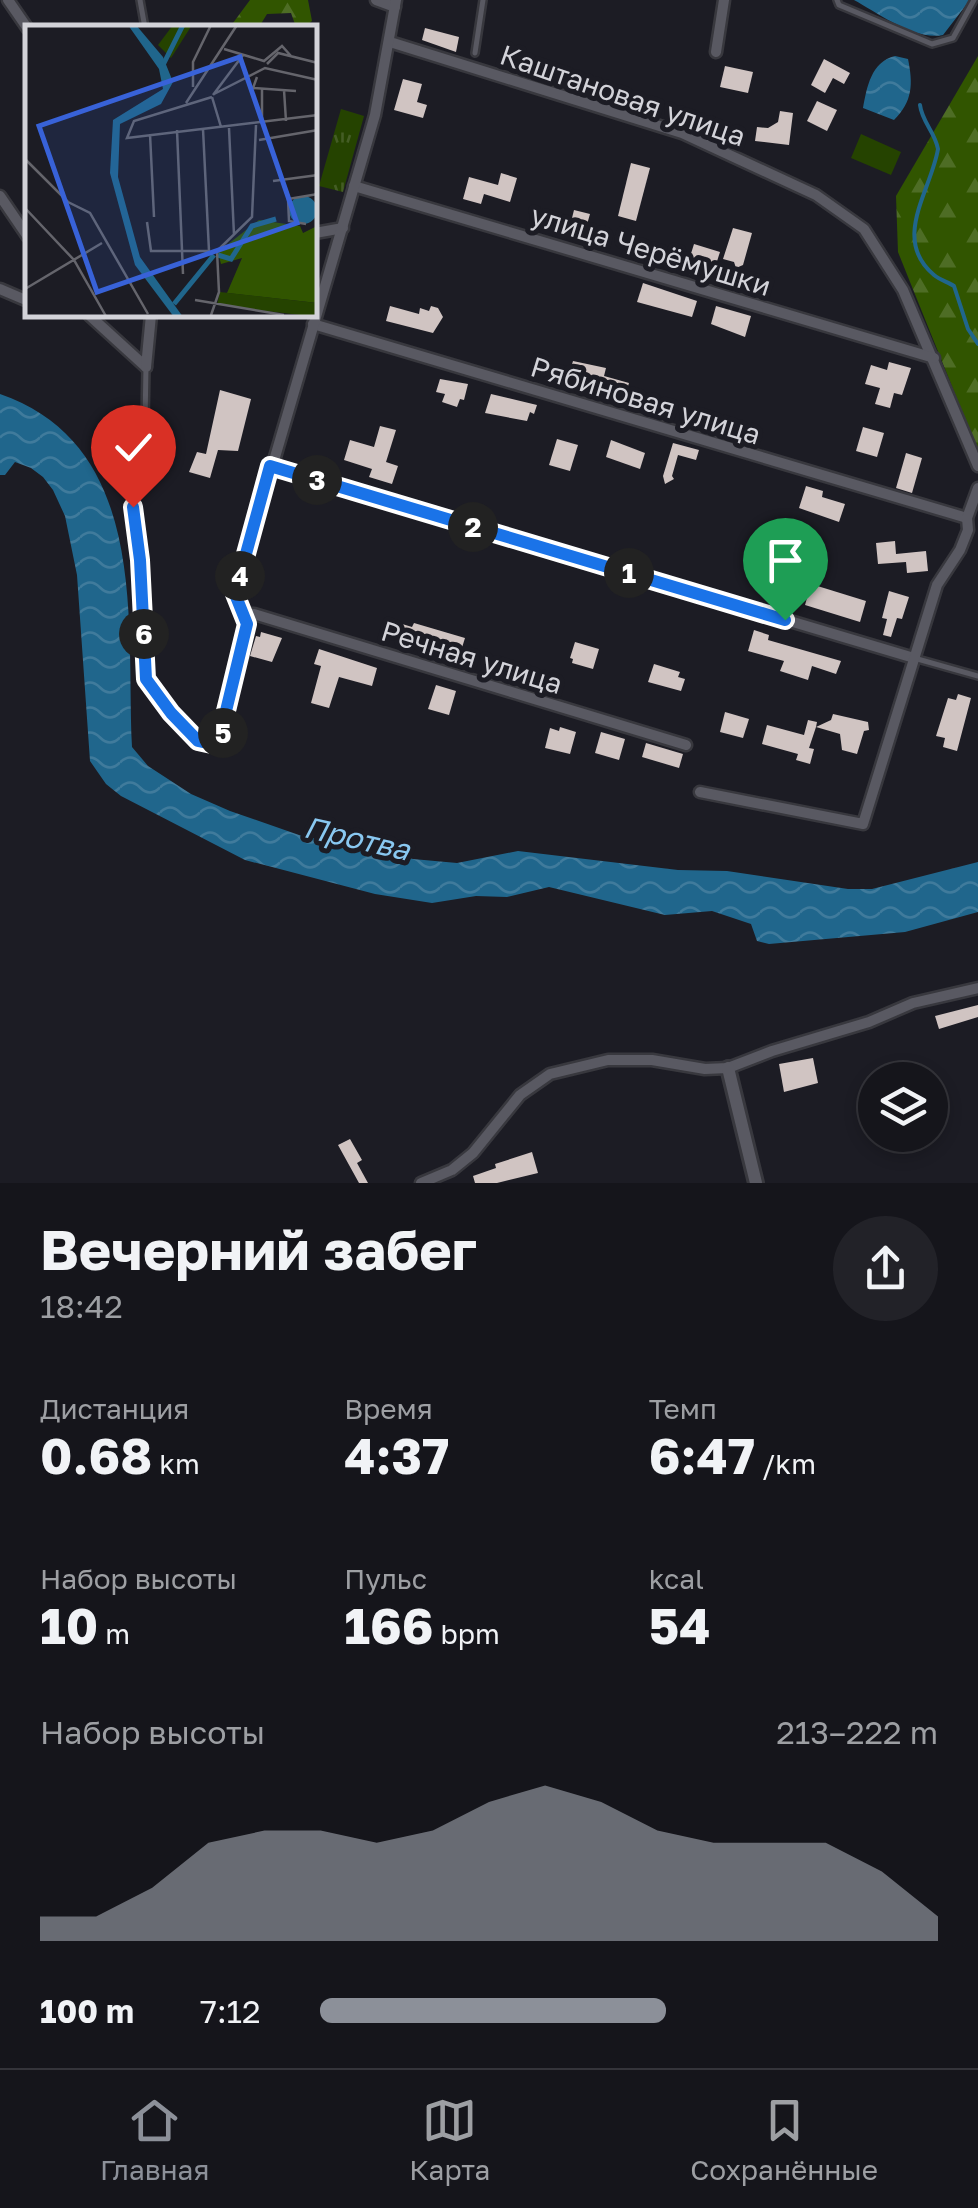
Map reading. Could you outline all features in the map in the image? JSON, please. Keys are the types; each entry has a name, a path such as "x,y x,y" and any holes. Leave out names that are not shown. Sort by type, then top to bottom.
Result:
{"street":[{"path":"8,0 26,25"},
{"path":"318,307 375,115 390,42 396,3 376,0"},
{"path":"716,52 724,0"},
{"name":"Каштановая улица","path":"390,42 682,133 816,195 864,230 903,290 978,466"},
{"name":"улица Черёмушки","path":"354,186 934,358"},
{"path":"0,196 25,234"},
{"path":"318,232 342,228"},
{"path":"0,289 25,300"},
{"path":"92,318 146,368"},
{"path":"146,368 151,318"},
{"path":"221,746 247,624 235,594 315,318"},
{"name":"Рябиновая улица","path":"313,324 966,518"},
{"path":"270,466 914,658"},
{"path":"700,792 863,824 937,585 960,550 968,530 966,518 978,488"},
{"name":"Речная улица","path":"244,614 686,745"},
{"path":"421,1183 452,1170 473,1153 520,1094 550,1074 608,1060 728,1068 870,1022 912,1003 978,988"},
{"path":"728,1068 756,1183"}],"lane":[{"path":"140,0 144,25"},
{"path":"474,53 483,0"},
{"path":"836,0 839,5 932,44 953,38 974,0"},
{"path":"146,368 145,422 133,507 146,679 198,741 221,746"},
{"path":"914,658 978,676"}],"green space":[{"path":"250,0 308,0 312,21 295,25 291,13 267,14 260,25 231,25"},
{"path":"978,56 978,451 898,252 896,196"},
{"path":"341,109 364,116 343,192 319,186"},
{"path":"861,134 901,152 891,175 851,158"}],"water":[{"path":"854,0 970,0 943,35 932,36 897,25"},
{"path":"895,56 908,59 911,84 905,106 894,120 863,108 875,70"},
{"path":"0,394 48,419 83,454 106,496 120,543 127,594 132,747 148,766 191,794 299,835 413,859 457,863 518,851 872,889 978,862 978,912 905,932 769,944 757,941 751,924 712,911 665,915 549,887 507,897 476,896 432,903 375,894 245,860 121,796 106,784 90,761 77,575 65,516 53,490 31,468 15,462 5,475 0,475"}],"building":[{"path":"425,28 459,37 456,52 422,40"},
{"path":"824,59 850,73 844,84 833,78 825,93 811,85"},
{"path":"725,66 753,72 748,93 720,87"},
{"path":"403,79 422,84 417,102 427,105 423,118 394,110"},
{"path":"817,101 837,110 827,131 807,121"},
{"path":"780,111 793,113 789,145 755,141 757,127 768,128 778,122"},
{"path":"631,163 650,168 636,221 618,216"},
{"path":"501,173 517,178 510,202 484,194 481,204 463,199 469,177 498,185"},
{"path":"542,210 572,218 574,210 590,214 588,237 539,223"},
{"path":"733,228 752,233 743,265 736,268 734,262 723,259"},
{"path":"694,244 720,252 711,280 685,273"},
{"path":"643,283 697,301 692,317 637,302"},
{"path":"390,306 419,314 420,308 429,311 431,306 438,308 443,317 433,333 386,321"},
{"path":"716,306 751,316 745,337 711,324"},
{"path":"573,361 606,368 604,376 629,383 624,399 580,383 579,387 566,384"},
{"path":"889,362 911,368 902,395 894,393 890,408 875,404 880,388 865,384 871,365 887,370"},
{"path":"440,379 468,384 464,400 460,399 457,407 442,402 445,394 436,392"},
{"path":"220,390 251,399 238,451 218,450 210,478 189,472 197,452 206,454"},
{"path":"491,394 537,405 534,414 530,412 527,421 485,413"},
{"path":"380,426 396,430 386,462 398,466 392,484 369,477 372,469 344,460 350,440 374,447"},
{"path":"863,427 884,433 877,457 856,451"},
{"path":"557,439 578,445 570,471 549,465"},
{"path":"611,440 645,453 640,469 606,457"},
{"path":"673,443 699,450 696,460 678,455 674,479 665,484 663,476"},
{"path":"906,453 922,458 912,493 896,488"},
{"path":"806,486 823,491 822,497 845,504 839,522 799,508"},
{"path":"895,541 896,554 926,551 928,571 907,573 906,562 878,564 876,543"},
{"path":"811,584 866,601 860,622 805,605"},
{"path":"889,591 909,597 891,637 883,635 887,619 882,618"},
{"path":"386,619 465,638 460,654 381,636"},
{"path":"754,630 769,635 768,640 841,661 836,674 812,666 808,680 780,671 784,661 748,651"},
{"path":"261,632 282,638 272,662 250,656"},
{"path":"575,642 599,649 593,669 572,663"},
{"path":"319,649 377,668 372,686 339,677 329,708 311,703 321,666 314,664"},
{"path":"654,664 680,672 678,677 685,679 681,691 648,682"},
{"path":"436,685 456,691 449,715 428,709"},
{"path":"958,694 971,698 957,751 943,747 945,738 936,736 948,698 956,700"},
{"path":"725,712 749,719 743,738 720,732"},
{"path":"833,714 868,722 869,730 864,731 857,754 842,750 840,734 816,727 831,720"},
{"path":"808,720 817,722 809,748 814,749 810,764 796,760 798,754 762,744 767,725 804,735"},
{"path":"560,727 576,732 570,754 545,748 550,728 559,731"},
{"path":"601,732 625,739 619,760 595,753"},
{"path":"646,743 683,754 679,768 642,757"},
{"path":"978,1005 978,1017 939,1029 935,1016"},
{"path":"813,1058 818,1083 784,1092 779,1064"},
{"path":"350,1139 362,1160 357,1163 368,1183 359,1183 338,1145"},
{"path":"532,1152 538,1173 497,1183 475,1183 473,1176 496,1168 495,1164"}],"waterway":[{"path":"920,105 938,149 917,214 916,246 934,275 954,286 968,329 978,344"}],"route":[{"path":"133,507 146,679 198,741 221,746 247,624 235,594 270,466 785,620"}],"water label":[{"name":"Протва","path":"357,838"}]}
